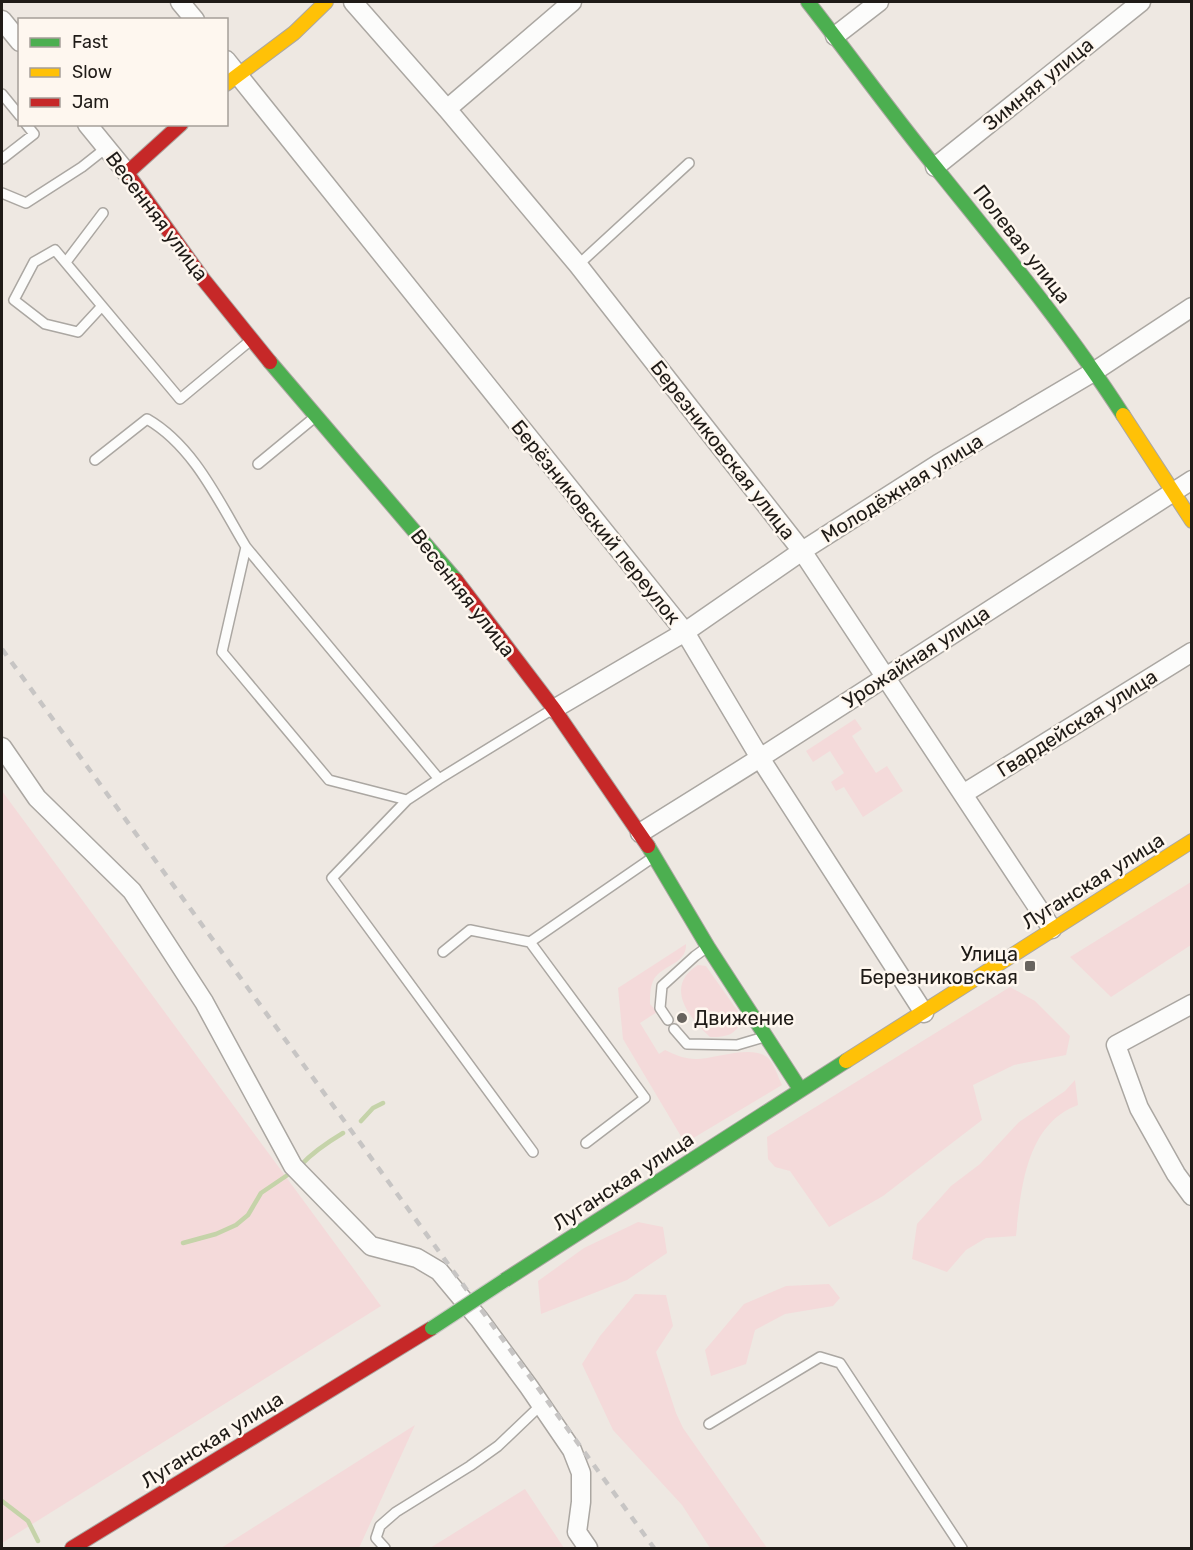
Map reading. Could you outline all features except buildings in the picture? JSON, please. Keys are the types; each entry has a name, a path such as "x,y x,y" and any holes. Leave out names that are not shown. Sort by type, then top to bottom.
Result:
{"main road":[{"path":"230,72 294,33 326,2"},
{"name":"Полевая улица","path":"808,2 935,167 1022,273 1095,371 1191,521"},
{"path":"127,173 179,126"},
{"name":"Весенняя улица","path":"127,173 203,279 457,581 554,709 640,833 708,947 800,1089"},
{"name":"Луганская улица","path":"72,1548 432,1328 800,1089 924,1013 1191,841"}],"street":[{"path":"180,2 193,18"},
{"name":"Березниковская улица","path":"353,2 447,109 578,265 801,551 1052,929"},
{"path":"447,109 572,2"},
{"path":"836,36 879,2"},
{"name":"Зимняя улица","path":"935,167 1142,2"},
{"path":"2,20 18,40"},
{"name":"Берёзниковский переулок","path":"230,72 685,632 760,758 924,1013"},
{"name":"Весенняя улица","path":"89,126 127,173"},
{"name":"Молодёжная улица","path":"554,709 685,632 801,551 938,464 1095,371 1191,307"},
{"name":"Урожайная улица","path":"640,833 1191,480"},
{"name":"Гвардейская улица","path":"963,794 1191,652"},
{"path":"2,747 37,798 132,891 204,1002 293,1166 371,1246 417,1258 439,1271 479,1319 542,1404 572,1450 581,1473 581,1502 577,1532 588,1548"},
{"path":"1191,1004 1116,1045 1139,1108 1191,1196"}],"lane":[{"path":"2,94 18,114"},
{"path":"2,159 34,134 28,126"},
{"path":"2,193 26,203 82,167 106,148"},
{"path":"578,265 689,163"},
{"path":"66,262 103,213"},
{"path":"102,306 78,332 45,324 14,300 34,262 56,250 180,399 252,339"},
{"path":"258,464 316,416"},
{"path":"95,460 147,419 164,429 200,470 246,547 439,779"},
{"path":"246,547 222,652 328,780 408,800"},
{"path":"533,1152 332,878 408,800 554,709"},
{"path":"531,942 654,856"},
{"path":"443,952 470,930 531,942 645,1098 586,1143"},
{"path":"668,1020 660,1008 662,986 708,947"},
{"path":"674,1029 687,1044 737,1045 766,1037"},
{"path":"709,1424 820,1357 840,1363 962,1548"},
{"path":"385,1548 376,1538 380,1526 396,1512 498,1446 542,1404"}],"shaded area":[{"path":"855,719 862,729 852,736 876,773 887,766 903,791 863,817 844,787 836,791 831,782 844,773 830,751 813,762 806,751"},
{"path":"2,791 381,1306 2,1543"},
{"path":"1191,882 1191,945 1111,997 1070,957"},
{"path":"686,944 683,956 654,979 650,1004 657,1012 640,1023 659,1054 665,1050 696,1059 745,1052 763,1054 775,1068 782,1085 685,1143 623,1039 618,988"},
{"path":"698,965 706,966 744,1020 730,1034 710,1037 694,1020 683,1001 682,982"},
{"path":"1010,987 1035,1001 1070,1036 1066,1055 1014,1065 973,1085 982,1120 883,1196 829,1227 790,1171 775,1167 768,1159 767,1137"},
{"path":"1075,1080 1078,1105 1061,1114 1047,1127 1029,1160 1020,1198 1016,1236 986,1238 966,1250 947,1272 912,1259 917,1224 951,1186 980,1164 1019,1122 1065,1091"},
{"path":"638,1222 663,1227 667,1253 627,1280 541,1314 538,1281 584,1248"},
{"path":"829,1284 840,1298 833,1306 785,1314 755,1330 746,1364 711,1376 705,1350 744,1304 786,1286"},
{"path":"635,1294 666,1295 673,1326 656,1352 676,1413 683,1428 767,1548 710,1548 682,1505 613,1430 582,1364 600,1336"},
{"path":"415,1425 359,1548 221,1548"},
{"path":"525,1489 564,1548 430,1548"}],"waterway":[{"path":"361,1121 373,1108 383,1103"},
{"path":"301,1165 320,1148 343,1133"},
{"path":"183,1243 216,1234 236,1225 248,1215 261,1193 289,1174"},
{"path":"2,1501 28,1521 38,1541"}],"railway":[{"path":"2,649 654,1548"}],"traffic: fast":[{"path":"808,2 903,127 1056,320 1123,415"},
{"path":"270,362 456,580"},
{"path":"648,846 708,947 800,1089"},
{"path":"505,1280 846,1061"},
{"path":"432,1328 505,1280"}],"traffic: slow":[{"path":"228,82 294,33 326,2"},
{"path":"1123,415 1192,521"},
{"path":"846,1061 1192,841"}],"traffic: jam":[{"path":"179,126 127,173 203,279 270,362"},
{"path":"456,580 554,709 648,846"},
{"path":"72,1548 432,1328"}],"place":[{"name":"Улица Березниковская","path":"1030,966"},
{"name":"Движение","path":"682,1018"}]}
